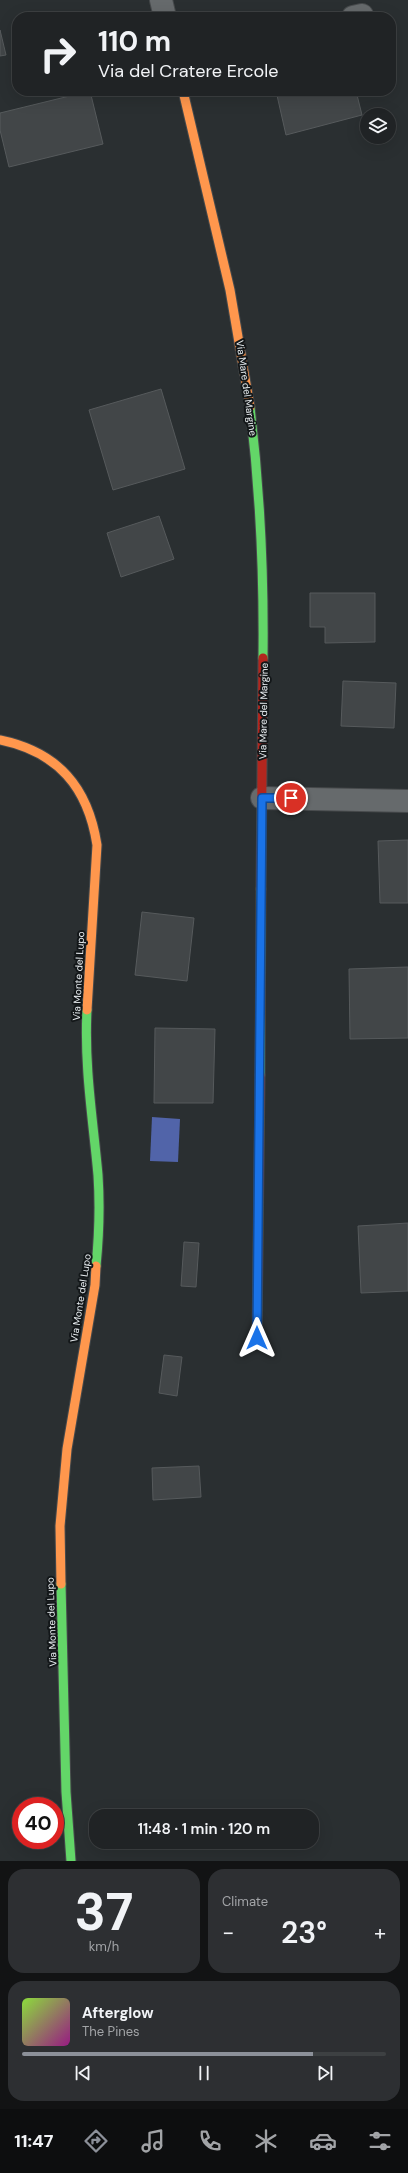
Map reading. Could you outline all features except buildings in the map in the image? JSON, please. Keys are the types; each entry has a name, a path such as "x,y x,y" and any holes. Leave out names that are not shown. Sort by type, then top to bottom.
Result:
{"street":[{"path":"161,0 164,12"},
{"name":"Via Mare del Margine","path":"184,96 236,318 256,450 262,532 264,601 257,1338"},
{"name":"Via Monte del Lupo","path":"0,740 34,750 50,759 66,772 88,806 96,830 97,845 86,1035 88,1094 98,1176 99,1239 95,1285 67,1449 60,1526 66,1792 71,1861"},
{"path":"262,798 408,801"}],"water":[{"path":"152,1117 180,1119 178,1162 150,1161"}],"traffic: fast":[{"path":"250,407 261,532 263,658"},
{"path":"260,1075 261,889"},
{"path":"87,1010 86,1031 88,1072 99,1186 99,1220 96,1266"},
{"path":"61,1584 66,1792 71,1861"}],"traffic: slow":[{"path":"184,96 230,290 250,407"},
{"path":"0,740 38,753 54,763 67,775 78,789 93,824 97,845 87,1010"},
{"path":"61,1584 60,1526 67,1449 95,1285 96,1266"}],"traffic: jam":[{"path":"261,889 263,658"},
{"path":"257,1339 260,1075"}],"route":[{"path":"257,1338 262,798 291,798"}]}
